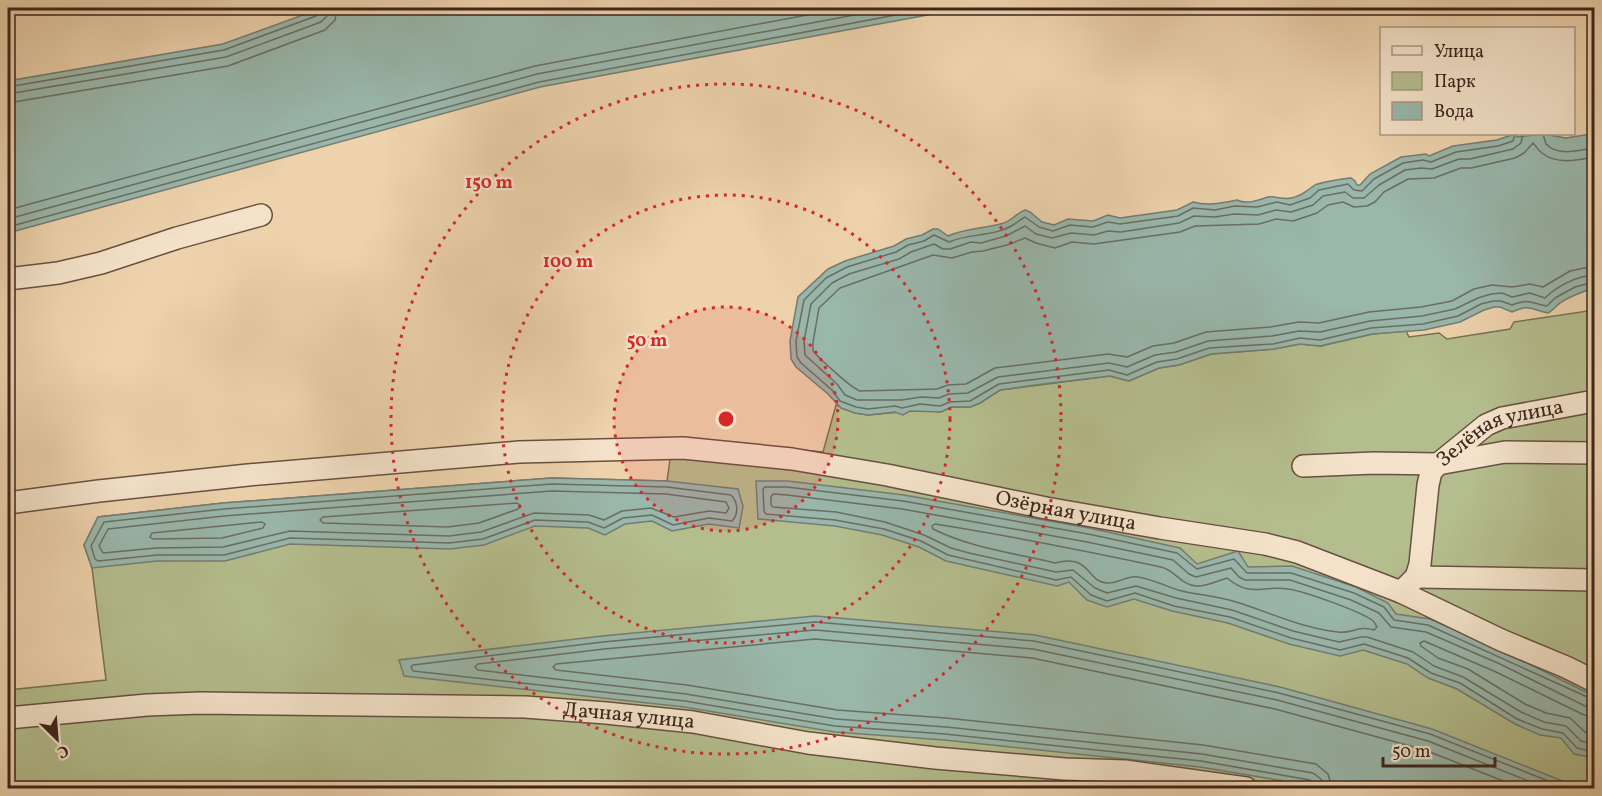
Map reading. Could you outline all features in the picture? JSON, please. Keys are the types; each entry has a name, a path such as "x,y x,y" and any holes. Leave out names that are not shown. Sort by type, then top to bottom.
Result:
{"street":[{"path":"8,279 58,273 90,266 177,238 261,215"},
{"name":"Зелёная улица","path":"1409,585 1420,564 1428,485 1431,472 1438,464 1486,425 1502,418 1594,401"},
{"name":"Озёрная улица","path":"8,503 248,475 519,452 683,448 792,459 887,475 1058,510 1265,544 1297,552 1409,585 1501,640 1594,681"},
{"path":"1303,466 1438,464 1505,452 1594,453"},
{"path":"1409,585 1594,580"},
{"name":"Дачная улица","path":"8,718 147,705 201,703 525,707 693,722 808,743 934,758 1065,769 1125,771 1246,789"}],"green space":[{"path":"1594,310 1594,788 8,788 8,690 106,680 92,568 84,545 98,517 223,503 552,478 667,481 673,438 823,452 836,405 855,413 868,415 921,410 941,412 951,407 970,407 1000,390 1110,376 1129,381 1159,368 1179,365 1211,354 1274,349 1300,344 1321,346 1372,334 1406,331 1409,337 1439,333 1447,339 1510,329 1514,322"}],"water":[{"path":"322,8 965,8 540,87 8,233 8,81 223,44"},
{"path":"1512,135 1517,137 1549,135 1566,138 1594,135 1594,287 1563,301 1548,313 1526,308 1512,312 1494,307 1460,322 1424,330 1372,334 1320,346 1300,344 1274,349 1211,354 1179,365 1159,368 1129,381 1110,376 1000,390 970,407 951,407 941,412 910,411 903,415 895,412 868,415 841,408 796,367 791,359 790,341 798,297 828,269 845,261 894,246 933,229 938,229 948,236 1004,223 1025,210 1042,222 1054,225 1068,219 1093,221 1108,215 1120,218 1177,210 1193,202 1209,204 1237,200 1249,202 1268,197 1295,197 1315,185 1332,181 1351,178 1357,185 1360,185 1370,174 1401,157 1426,154 1429,156 1453,146 1497,140"},
{"path":"552,478 667,481 738,489 743,506 739,528 709,524 672,531 652,521 625,524 605,535 588,528 535,526 484,545 450,549 290,544 225,561 157,561 92,568 84,545 98,517 223,503"},
{"path":"756,481 788,481 904,495 1089,528 1180,548 1197,564 1238,551 1248,567 1292,566 1356,587 1388,603 1396,614 1430,619 1505,652 1594,696 1594,758 1574,754 1561,738 1540,735 1515,724 1457,689 1428,678 1407,664 1363,650 1340,656 1289,644 1228,623 1172,611 1134,599 1107,607 1087,600 1069,582 1057,586 946,561 919,547 882,535 835,526 758,519"},
{"path":"815,616 1035,635 1280,687 1432,729 1580,788 1326,788 1200,767 944,740 835,732 684,707 404,676 399,660 602,636"}]}
